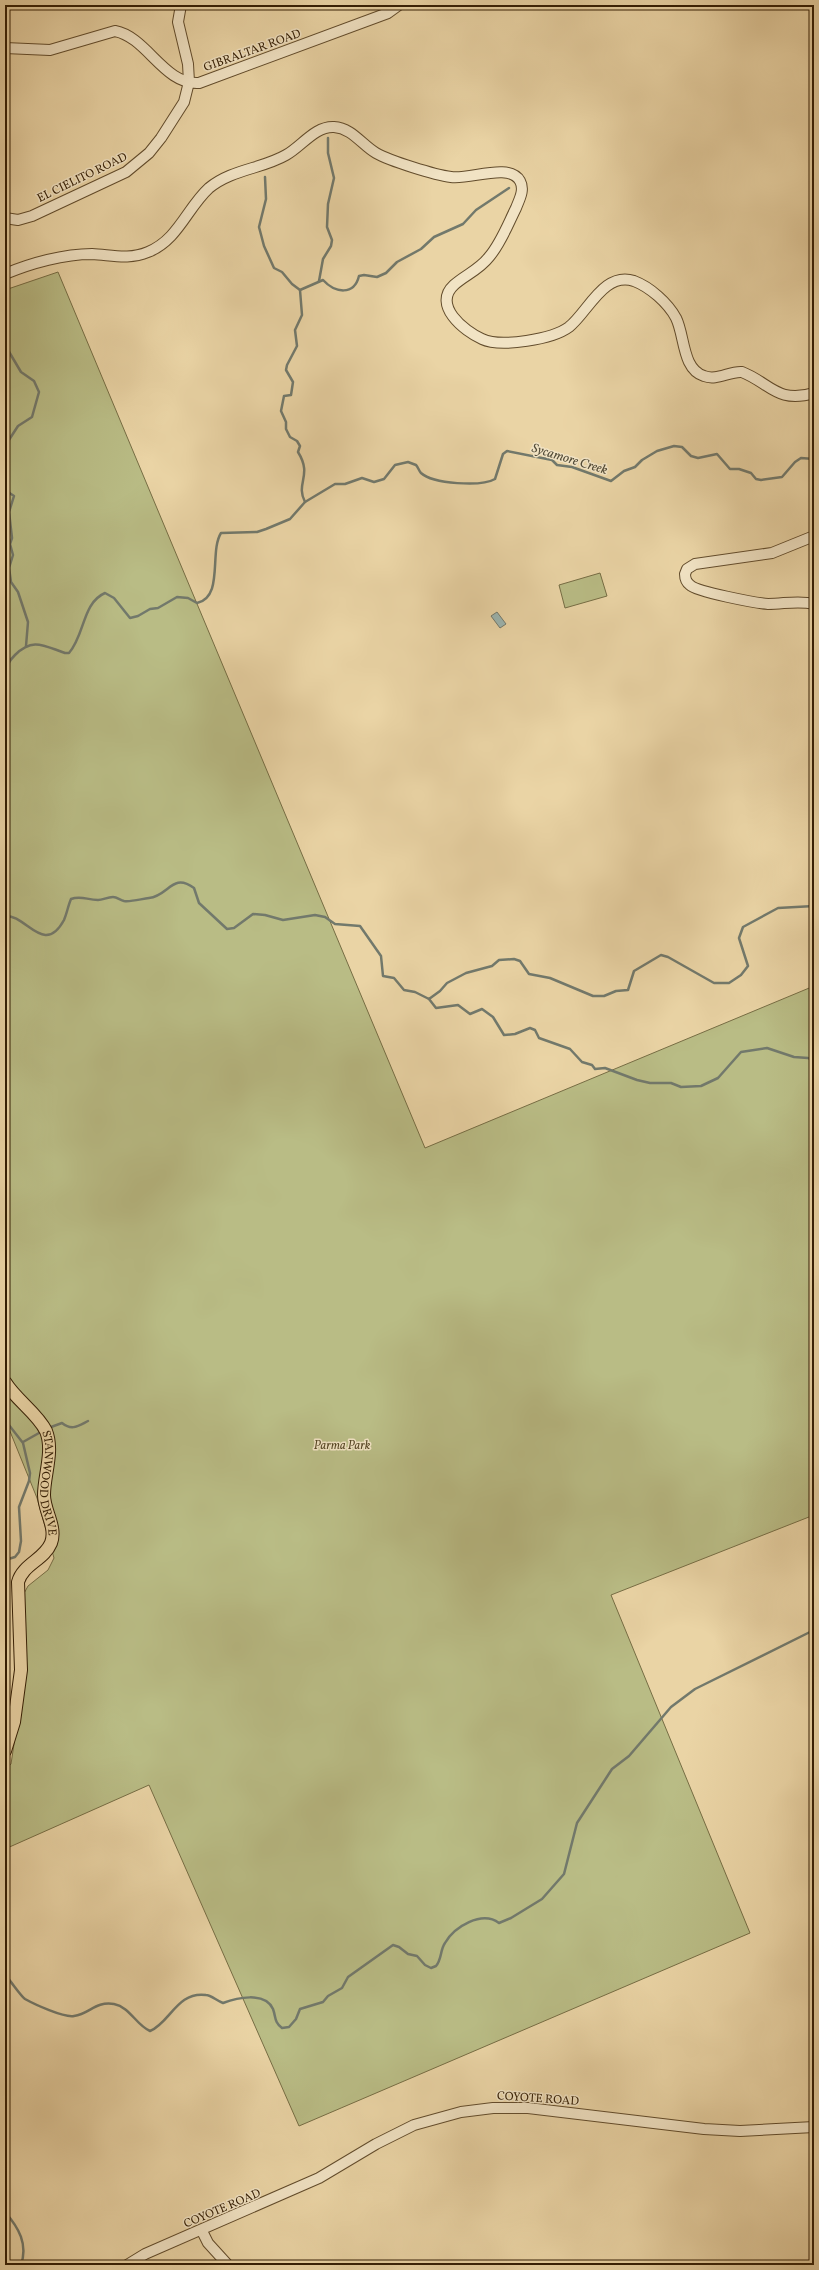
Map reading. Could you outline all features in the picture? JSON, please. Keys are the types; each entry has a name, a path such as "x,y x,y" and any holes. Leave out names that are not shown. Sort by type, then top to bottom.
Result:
{"main road":[{"name":"STANWOOD DRIVE","path":"5,1382 16,1397 41,1424 47,1436 48,1453 44,1495 53,1535 46,1550 25,1569 18,1582 21,1670 14,1722 5,1751"}],"street":[{"name":"EL CIELITO ROAD","path":"5,218 18,220 32,216 109,180 136,165 157,143 184,102 189,82 188,64 178,22 181,5"},
{"name":"GIBRALTAR ROAD","path":"189,82 203,82 235,68 290,50 388,13 399,5"},
{"path":"5,48 50,50 111,31 120,32 176,76 189,82"},
{"path":"5,274 24,267 68,256 91,254 125,257 148,252 161,245 178,228 212,186 230,176 279,158 316,132 326,128 335,127 349,131 381,156 445,176 470,177 505,172 519,179 522,185 521,195 494,251 477,270 455,284 447,295 447,308 451,316 478,338 494,343 505,343 527,340 561,331 576,321 603,290 613,283 627,280 647,288 671,310 678,323 689,363 699,374 714,378 742,372 776,392 799,396 814,393"},
{"path":"814,536 772,553 694,564 686,569 685,574 688,583 695,588 729,596 768,604 796,602 814,604"},
{"name":"COYOTE ROAD","path":"127,2265 145,2254 202,2231 319,2178 376,2144 414,2125 469,2111 493,2108 544,2109 672,2125 735,2130 814,2127"},
{"path":"202,2231 208,2243 228,2265"}],"green space":[{"name":"Parma Park","path":"58,272 425,1148 814,986 814,1515 611,1595 750,1933 299,2126 149,1785 5,1849 5,1769 11,1764 22,1691 21,1599 28,1586 48,1570 54,1558 37,1498 5,1419 5,290"},
{"path":"600,573 607,596 565,608 559,585"}],"water":[{"path":"497,612 506,624 500,628 491,616"}],"waterway":[{"path":"319,281 323,259 331,246 332,240 327,227 328,204 334,178 328,153 328,138"},
{"path":"265,177 266,199 259,227 264,246 274,268 282,272 292,284 300,290"},
{"path":"305,502 302,495 304,467 298,452 300,446 297,441 290,437 281,411 284,396 291,395 293,382 286,370 297,346 295,330 302,315 300,290 323,280 333,288 344,290 353,287 359,276 364,275 377,277 386,273 397,262 421,249 434,237 463,224 476,210 509,188"},
{"path":"5,345 21,372 34,381 39,392 32,417 18,426 5,446"},
{"name":"Sycamore Creek","path":"5,671 10,660 21,649 27,646 39,645 69,653 74,646 92,604 105,593 114,598 130,618 138,616 150,609 158,608 177,597 188,598 197,603 205,599 210,592 213,583 216,551 221,533 257,532 266,529 290,519 305,502 335,484 345,484 362,478 374,482 384,479 395,465 408,462 416,465 421,473 427,477 436,480 469,484 479,483 495,479 503,454 507,451 552,460 557,465 572,467 611,481 624,471 635,467 642,460 657,451 674,446 682,447 691,456 698,458 717,454 730,469 739,469 751,473 756,479 761,480 782,477 795,462 801,458 814,459"},
{"path":"5,490 14,496 9,512 12,538 10,544 13,555 9,568 11,582 18,592 28,622 26,646"},
{"name":"Sycamore Creek","path":"5,677 8,687 5,694"},
{"path":"5,916 13,917 35,931 49,935 57,930 64,920 71,899 81,898 102,900 109,897 116,897 124,901 133,901 156,896 175,884 187,884 194,888 199,903 227,929 234,928 253,914 265,915 283,920 315,915 325,917 335,924 360,926 381,956 383,976 394,978 404,990 415,992 429,999 440,991 447,983 466,973 492,966 499,960 514,959 520,961 529,974 550,978 593,996 604,996 616,991 628,990 634,971 661,955 668,957 714,983 729,983 741,975 748,966 739,938 743,927 778,908 814,906"},
{"path":"429,999 436,1008 458,1005 470,1014 482,1009 493,1017 504,1035 515,1034 530,1028 535,1030 539,1038 570,1049 582,1062 592,1065 595,1069 605,1068 637,1080 650,1083 671,1083 681,1087 701,1086 718,1078 741,1052 767,1048 794,1057 808,1058 814,1061"},
{"name":"Sycamore Creek","path":"5,1420 23,1443 30,1473 29,1481 19,1507 21,1541 19,1552 15,1557 5,1560"},
{"path":"51,1427 62,1423 69,1427 75,1427 88,1421"},
{"path":"23,1442 39,1433"},
{"name":"Sycamore Creek","path":"5,1628 7,1647 5,1663"},
{"path":"5,1975 25,1999 49,2010 63,2015 74,2016 80,2015 102,2004 114,2004 129,2012 141,2025 150,2031 157,2027 181,2003 196,1995 208,1995 223,2003 235,1999 250,1997 264,2000 269,2003 273,2009 279,2026 282,2028 289,2027 296,2019 300,2009 323,2002 328,1996 342,1988 348,1977 393,1945 399,1947 408,1954 417,1956 425,1965 431,1968 436,1966 445,1943 449,1937 462,1926 477,1919 485,1918 492,1919 499,1923 511,1918 542,1899 564,1874 577,1823 612,1769 629,1756 671,1707 695,1689 814,1630"},
{"path":"5,2212 18,2230 23,2243 23,2257 21,2265"}]}
